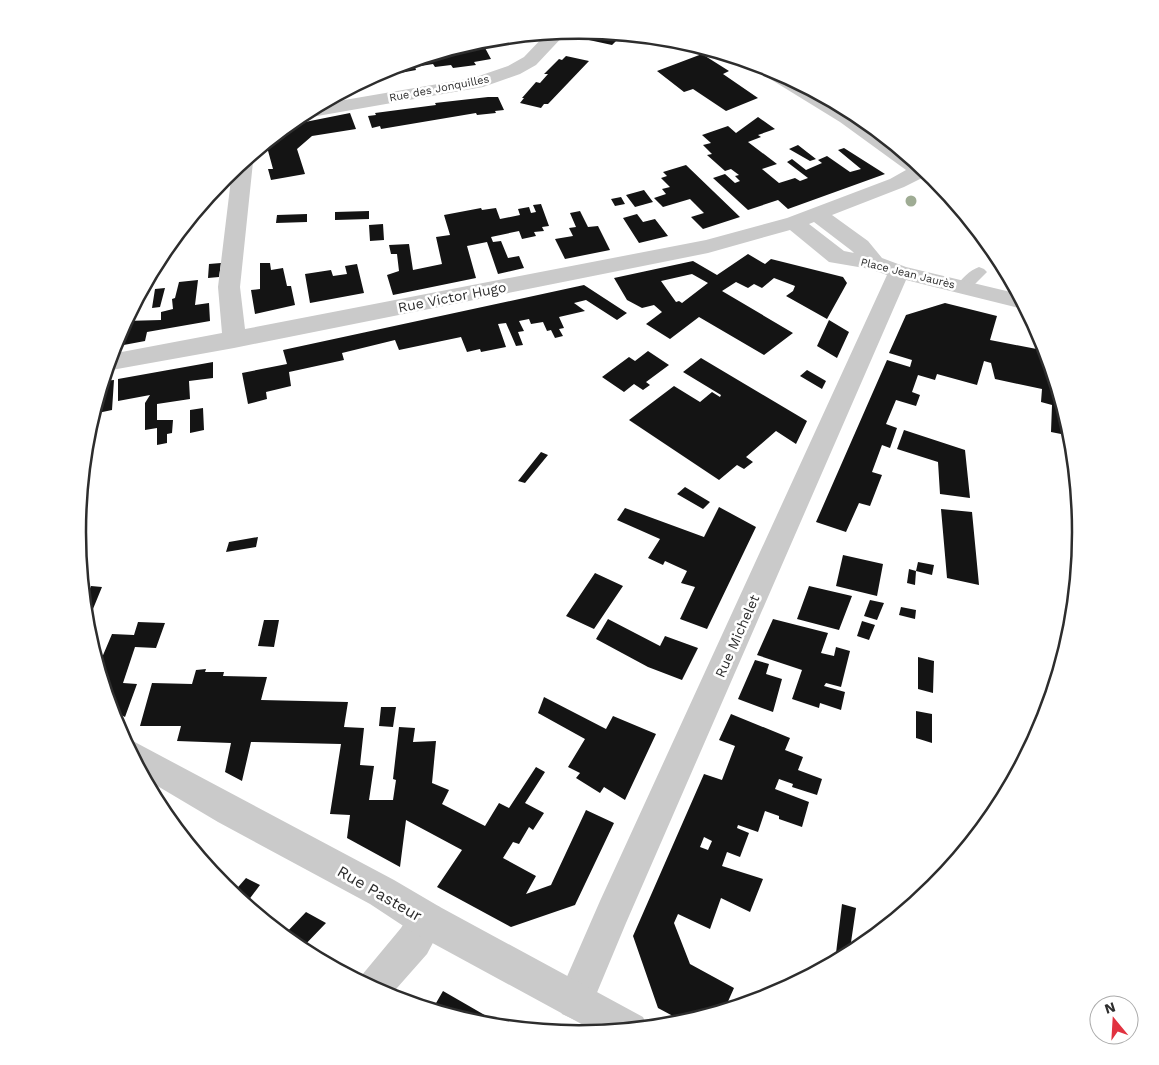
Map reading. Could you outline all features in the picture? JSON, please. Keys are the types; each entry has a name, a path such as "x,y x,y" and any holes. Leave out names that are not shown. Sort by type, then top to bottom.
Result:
{"street":[{"name":"Rue des Jonquilles","path":"327,108 477,83 514,70 530,60 549,40"},
{"path":"234,340 229,287 242,172"},
{"path":"794,222 897,182 917,172"},
{"path":"816,213 887,267"},
{"name":"Rue Victor Hugo","path":"116,362 708,246 794,222"},
{"name":"Place Jean Jaurès","path":"794,222 837,258 972,279 1013,298"},
{"name":"Rue Michelet","path":"574,1001 883,311 891,287 887,267"},
{"name":"Rue Pasteur","path":"142,760 230,811 382,892 427,920 619,1024"},
{"path":"378,983 414,941 427,920"}],"building":[{"path":"585,39 617,40 612,45"},
{"path":"485,48 491,59 474,62 476,65 453,68 451,65 435,67 433,64 416,67"},
{"path":"701,54 704,55 729,71 723,74 758,98 726,111 693,89 684,92 657,71"},
{"path":"566,56 589,61 548,104 544,104 541,108 520,103 536,82 540,83 548,74 544,74 559,59 562,60"},
{"path":"415,67 416,70 398,73"},
{"path":"498,97 504,110 495,111 496,113 477,115 476,113 381,129 380,126 372,128 368,116 376,115 375,113 436,105 435,103"},
{"path":"350,113 356,129 312,136 297,149 305,174 271,180 268,169 273,169 268,150 305,122"},
{"path":"758,117 775,129 758,135 761,137 748,142 777,164 762,169 779,183 795,178 800,181 808,178 787,162 792,159 806,170 822,163 818,160 827,156 850,172 861,169 838,150 844,148 885,174 788,209 778,200 748,210 713,178 725,174 735,183 740,181 735,176 739,175 731,169 725,171 707,155 712,154 703,145 711,143 702,135 728,126 736,133"},
{"path":"798,145 816,159 810,161 789,149"},
{"path":"686,165 740,217 703,229 691,217 704,213 690,199 663,207 654,198 666,194 662,189 670,187 661,178 667,176 663,172"},
{"path":"644,190 653,202 635,207 626,195"},
{"path":"621,197 625,204 615,206 611,199"},
{"path":"541,204 549,226 542,227 544,231 534,232 536,236 522,239 519,231 491,237 493,242 501,241 508,258 519,256 524,268 498,274 487,242 467,246 476,278 393,295 387,275 399,271 397,254 391,254 389,245 409,244 413,270 442,264 436,237 450,235 444,215 481,208 482,210 496,208 500,219 520,215 518,209 529,207 531,213 536,212 533,205"},
{"path":"369,211 369,219 335,220 335,212"},
{"path":"580,211 588,227 598,226 610,250 565,259 555,239 573,236 569,228 576,227 570,213"},
{"path":"307,214 307,222 276,223 277,215"},
{"path":"637,214 643,222 655,219 668,236 639,243 623,218"},
{"path":"383,224 384,240 370,241 369,225"},
{"path":"748,254 765,264 771,259 843,277 847,283 827,319 786,296 793,291 795,286 774,278 762,288 754,284 748,288 736,282 722,291 793,333 764,355 699,317 670,339 646,324 662,312 654,305 642,308 627,300 614,278 693,261 717,275","holes":["692,274 708,283 682,303 676,302 661,281"]},
{"path":"221,263 219,277 208,278 209,264"},
{"path":"260,263 270,263 271,270 283,268 287,286 291,286 295,305 255,314 251,290 260,289"},
{"path":"357,264 364,293 310,303 305,274 331,270 333,276 347,274 345,266"},
{"path":"198,280 195,305 209,303 210,321 147,332 145,341 123,345 134,321 161,320 161,312 173,309 172,299 175,298 179,282"},
{"path":"584,285 627,313 617,320 586,300 574,303 585,311 559,317 564,328 559,329 563,336 555,338 551,330 547,331 543,322 531,324 529,319 519,321 524,331 518,332 523,345 516,346 506,323 498,324 506,347 481,352 480,349 467,352 461,337 399,350 395,340 342,353 344,360 289,372 291,386 266,392 267,399 248,404 242,373 287,364 283,350"},
{"path":"165,288 160,307 152,308 155,289"},
{"path":"945,303 997,316 990,340 1038,349 1056,405 1061,424 1061,434 1051,432 1052,405 1041,402 1042,389 995,379 991,363 984,361 977,385 937,374 935,380 918,375 912,392 920,395 916,406 896,400 886,424 897,428 890,448 882,445 872,472 882,475 870,506 859,503 846,532 816,522 887,360 910,367 912,360 889,353 906,315"},
{"path":"829,320 849,332 837,358 817,346"},
{"path":"648,351 669,365 646,382 650,385 643,390 634,384 624,392 602,377 629,357 635,361"},
{"path":"701,358 807,421 796,444 776,431 746,457 753,462 744,469 737,465 719,480 629,420 674,386 700,402 712,392 720,397 721,395 683,372"},
{"path":"213,362 213,378 189,381 190,399 157,404 157,420 173,420 172,433 167,434 167,443 157,445 157,428 145,430 145,403 150,395 118,401 118,379"},
{"path":"807,370 826,381 822,389 800,376"},
{"path":"110,380 114,380 112,410 101,412 103,405"},
{"path":"203,408 204,430 190,433 190,410"},
{"path":"904,430 965,450 970,498 940,494 938,462 897,449"},
{"path":"541,452 548,455 525,483 518,481"},
{"path":"685,487 710,502 703,509 677,494"},
{"path":"719,507 756,527 707,629 680,619 695,587 681,583 687,571 665,561 663,565 648,558 660,539 617,520 625,508 704,537"},
{"path":"941,509 972,512 979,585 947,578"},
{"path":"258,537 256,547 226,552 229,542"},
{"path":"843,555 883,564 877,596 836,586"},
{"path":"918,562 934,565 932,575 916,571"},
{"path":"909,569 916,571 915,585 907,583"},
{"path":"595,573 623,586 594,629 566,616"},
{"path":"91,586 102,587 92,611 90,597"},
{"path":"809,586 852,596 839,630 797,619"},
{"path":"870,600 884,603 877,620 864,616"},
{"path":"901,607 916,610 915,619 899,615"},
{"path":"608,619 660,646 665,636 698,648 682,680 648,667 596,639"},
{"path":"773,619 828,633 821,653 834,656 836,647 850,651 841,687 826,683 824,686 845,692 841,710 820,703 819,708 792,699 802,670 757,655"},
{"path":"264,620 279,620 274,647 258,646"},
{"path":"862,621 875,625 869,640 857,636"},
{"path":"138,622 165,623 156,648 135,647 123,683 137,684 125,717 121,715 102,657 112,634 134,635"},
{"path":"918,657 934,661 933,693 918,689"},
{"path":"755,660 769,664 766,674 782,679 773,712 738,699"},
{"path":"206,669 205,672 224,672 223,676 267,677 261,700 348,702 344,727 364,728 360,765 374,766 369,800 393,800 396,780 393,779 399,727 415,728 413,742 436,741 432,783 449,790 442,804 485,826 499,803 509,808 536,767 545,772 525,803 544,813 533,830 529,827 519,844 513,842 503,858 536,876 526,894 551,885 586,810 614,823 575,905 511,927 437,887 462,850 406,820 400,867 347,838 350,815 330,814 341,744 251,742 242,781 225,772 231,743 177,741 181,726 140,726 152,683 192,684 196,670"},
{"path":"544,697 606,729 613,716 656,734 625,800 604,787 600,793 576,778 580,773 568,767 585,739 538,713"},
{"path":"381,707 396,707 393,727 379,726"},
{"path":"916,711 932,714 932,743 916,738"},
{"path":"731,714 790,738 785,750 803,757 798,770 822,779 817,795 792,787 793,784 779,779 775,789 809,802 802,827 779,819 779,816 765,811 758,832 738,825 737,828 749,833 740,857 727,852 722,866 763,879 750,912 721,898 710,929 678,914 674,923 690,964 734,988 727,1003 675,1017 658,1008 633,936 704,774 722,780 735,746 719,740","holes":["704,837 712,841 708,850 700,847"]},
{"path":"246,878 260,885 249,900 237,888"},
{"path":"842,904 856,908 851,945 836,953"},
{"path":"306,912 326,923 306,944 288,931"},
{"path":"443,991 490,1018 483,1017 435,1004"}]}
